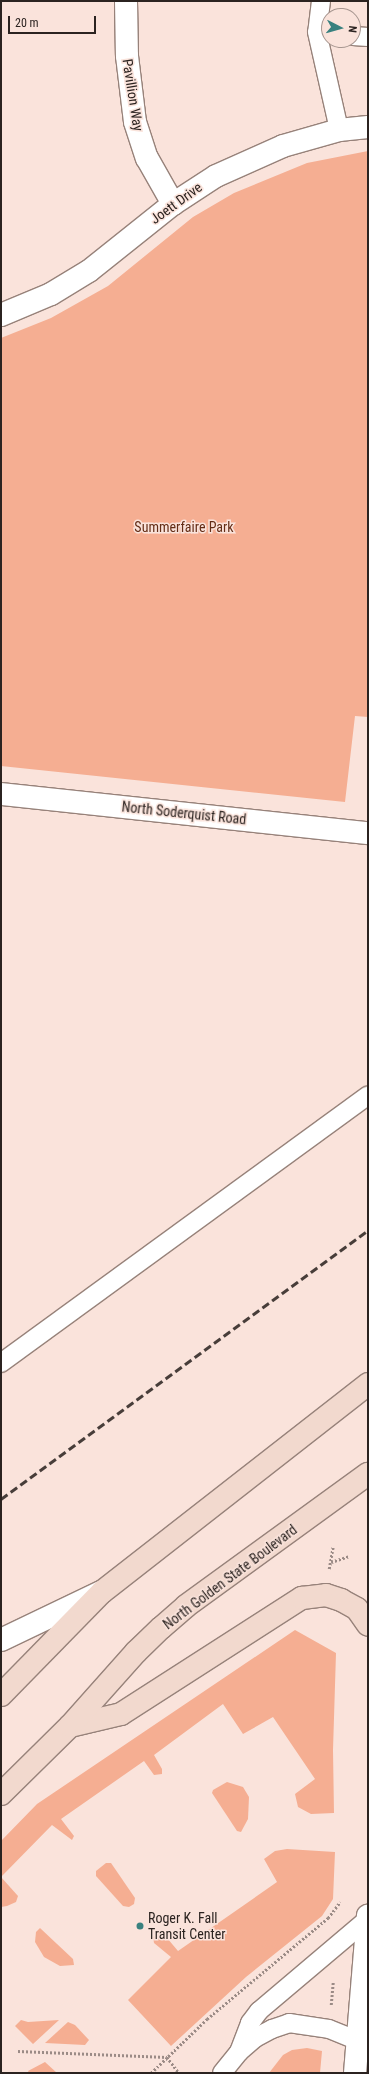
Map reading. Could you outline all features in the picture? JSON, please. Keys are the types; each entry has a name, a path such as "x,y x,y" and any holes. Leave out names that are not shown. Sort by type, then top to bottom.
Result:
{"main road":[{"path":"1,1695 102,1592 368,1384"},
{"name":"North Golden State Boulevard","path":"1,1794 70,1726 136,1652 186,1606 368,1474"},
{"path":"70,1726 121,1714 302,1598 326,1595 341,1600 356,1609 368,1625"}],"street":[{"name":"Pavillion Way","path":"126,1 127,56 135,122 147,158 173,204"},
{"name":"Joett Drive","path":"1,315 52,294 89,271 173,204 216,176 259,156 290,144 339,130 368,127"},
{"name":"North Soderquist Road","path":"1,794 368,833"},
{"path":"1,1640 102,1592"},
{"path":"355,2073 368,1916"}],"lane":[{"path":"325,48 339,130"},
{"path":"1,1363 368,1095"},
{"path":"227,2071 239,2052 250,2023 259,2011 368,1919"},
{"path":"239,2052 272,2028 289,2023 329,2029 358,2041"}],"path":[{"path":"328,1578 333,1546"},
{"path":"330,1562 349,1556"},
{"path":"150,2073 241,1989 328,1918 340,1902"},
{"path":"331,2008 334,1977"},
{"path":"18,2051 167,2057"},
{"path":"167,2057 179,2073"}],"green space":[{"name":"Summerfaire Park","path":"368,151 368,717 355,716 345,802 1,766 1,338 51,318 108,286 193,217 234,193 307,163"},
{"path":"295,1630 336,1653 333,1750 334,1813 311,1814 298,1807 295,1794 315,1779 273,1717 243,1734 223,1704 154,1755 162,1769 162,1774 154,1775 144,1761 61,1819 74,1836 72,1840 52,1825 1,1877 1,1841 37,1804"},
{"path":"227,1782 243,1787 249,1797 248,1819 241,1832 237,1831 212,1793 213,1790"},
{"path":"287,1849 335,1852 333,1899 322,1916 246,1977 171,2046 128,2000 171,1957 154,1943 153,1937 162,1932 178,1951 277,1882 264,1859 275,1851"},
{"path":"106,1863 111,1863 135,1898 134,1904 129,1907 123,1906 96,1876 96,1871"},
{"path":"1,1877 18,1896 16,1902 1,1907"},
{"path":"40,1928 73,1959 74,1965 60,1966 44,1957 35,1942 36,1932"},
{"path":"21,2020 28,2022 59,2020 33,2044 15,2026"},
{"path":"68,2022 75,2025 89,2040 85,2045 45,2043"},
{"path":"307,2048 322,2051 320,2073 269,2073 283,2055 292,2050"},
{"path":"45,2062 57,2073 29,2073 28,2071"}],"railway":[{"path":"1,1499 368,1230"}],"place":[{"name":"Roger K. Fall Transit Center","path":"140,1926"}]}
